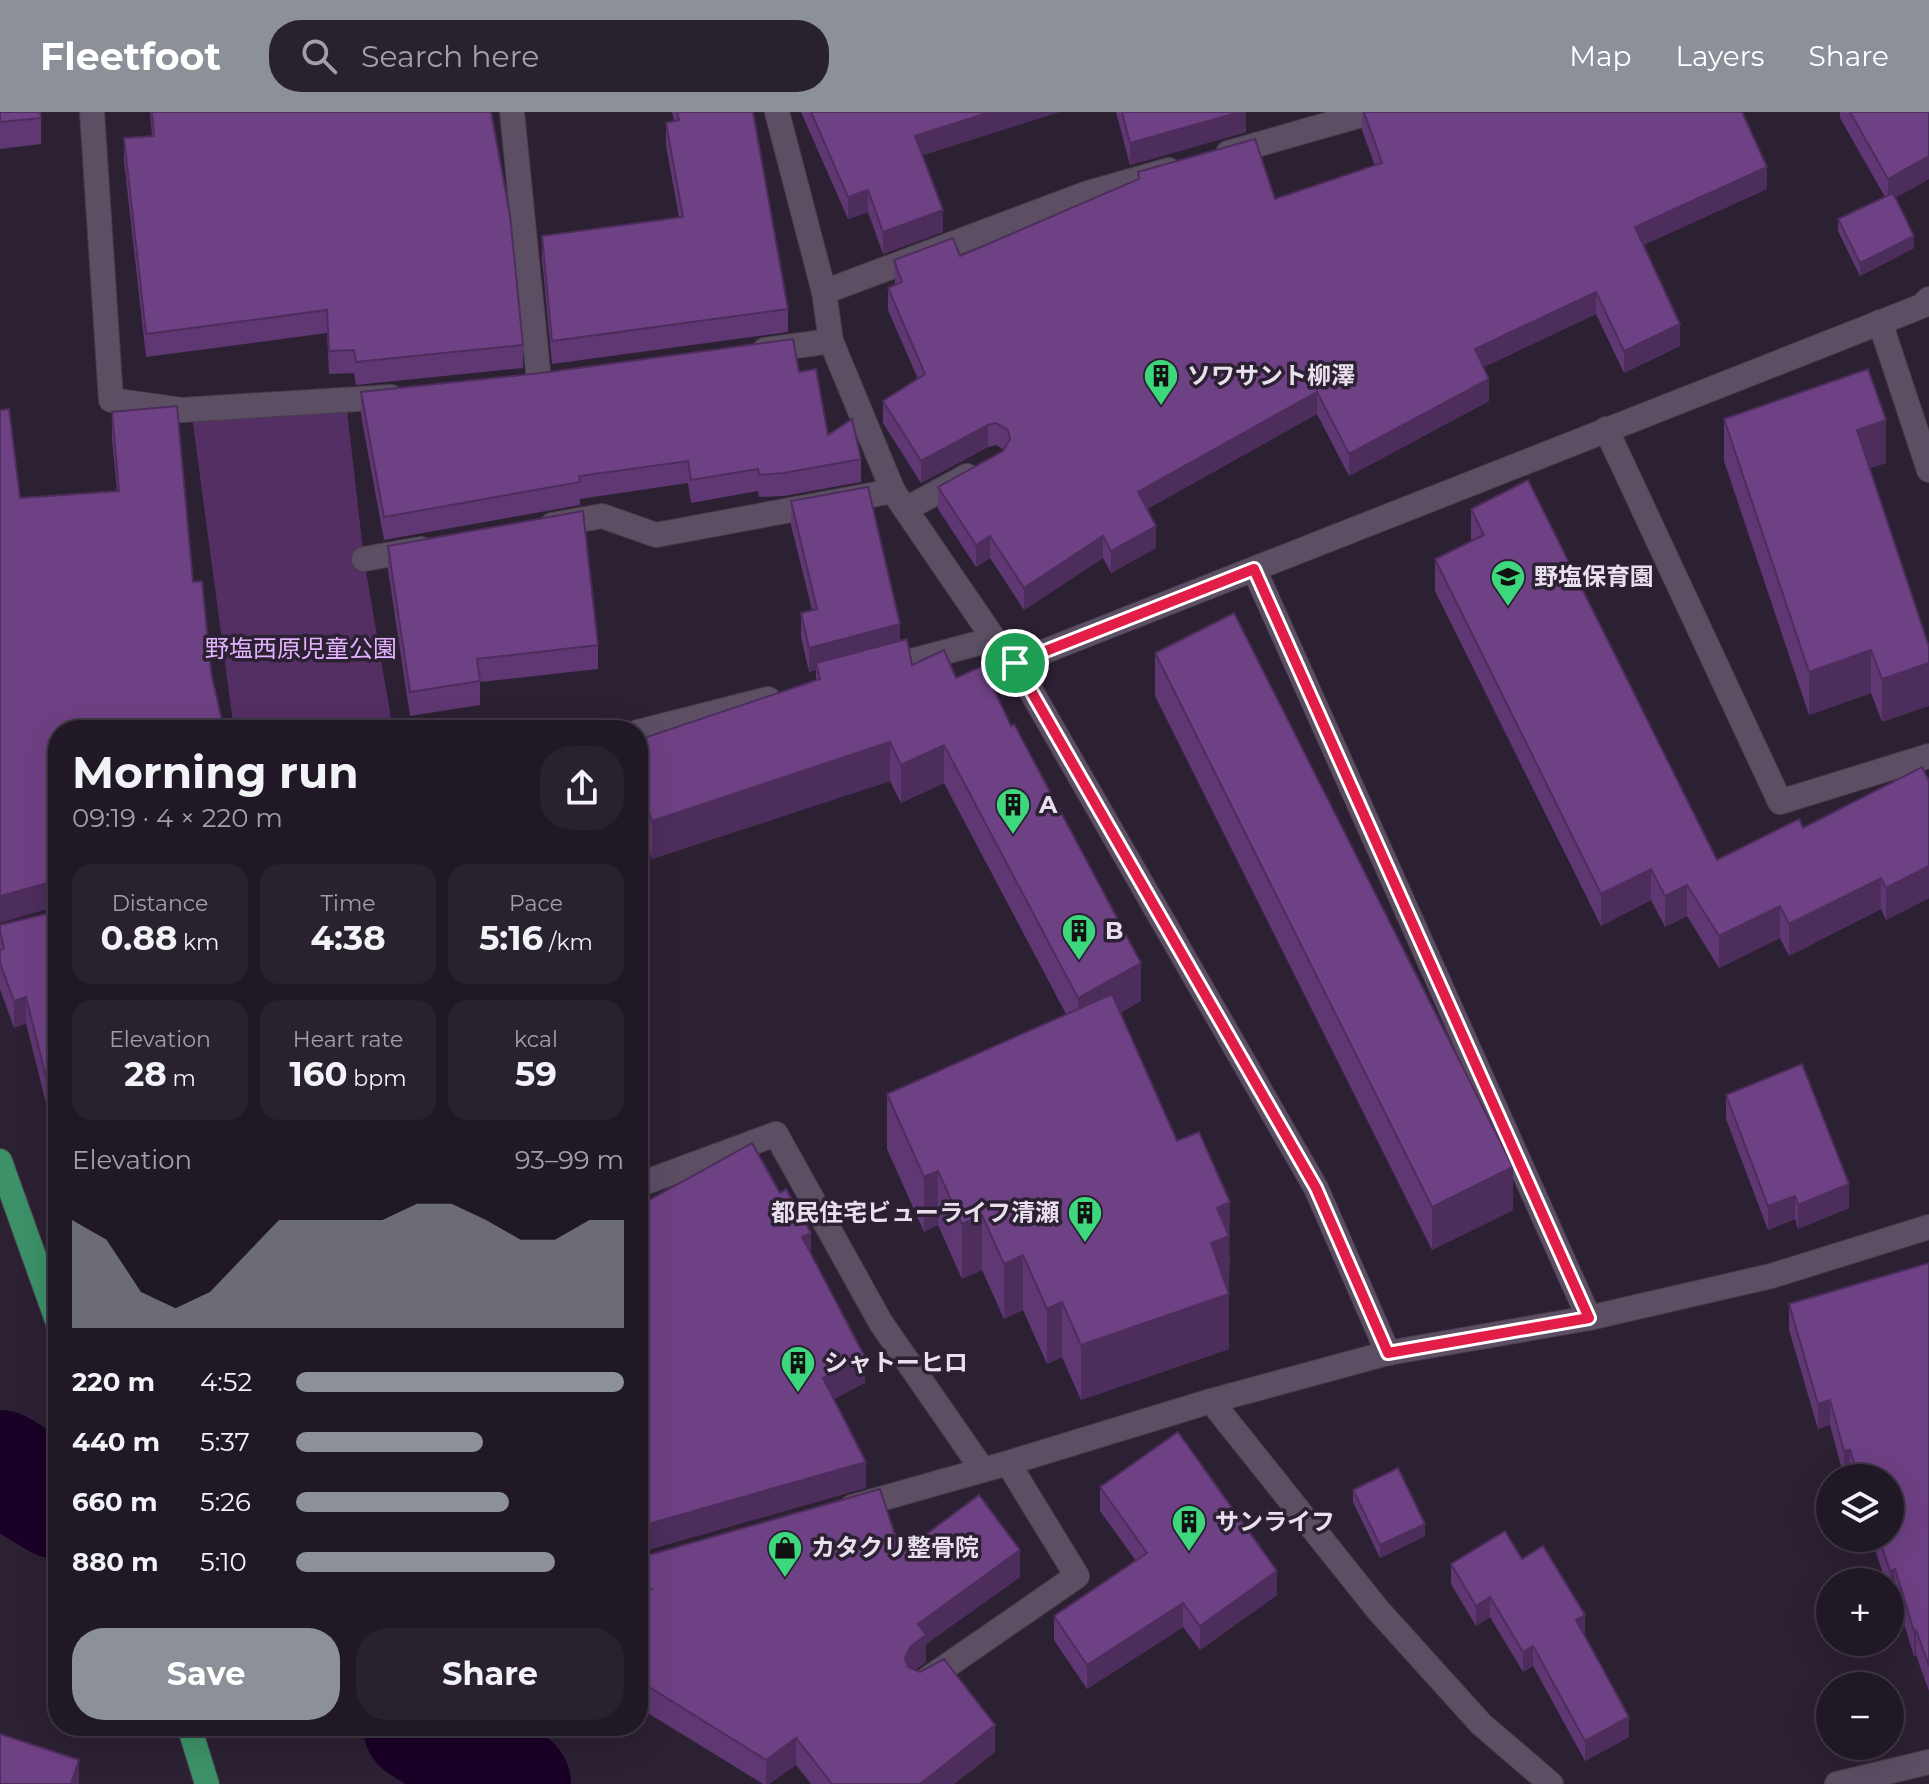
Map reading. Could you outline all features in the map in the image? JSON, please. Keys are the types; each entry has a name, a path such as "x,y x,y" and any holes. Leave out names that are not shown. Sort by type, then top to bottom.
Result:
{"main road":[{"path":"0,1161 48,1295"},
{"path":"192,1736 206,1780"}],"street":[{"path":"92,112 111,400 182,410 420,394"},
{"path":"509,384 547,380 512,112"},
{"path":"777,112 824,292 831,341 900,500 994,639 1015,663 1316,1188 1388,1353"},
{"path":"824,292 1088,193 1197,162 1334,117 1372,112"},
{"path":"1015,663 1922,306 1929,299"},
{"path":"1880,322 1929,470"},
{"path":"739,354 831,341"},
{"path":"1606,429 1780,802 1929,756"},
{"path":"528,529 602,516 656,535 900,500 982,467"},
{"path":"364,559 438,546"},
{"path":"1254,569 1589,1318"},
{"path":"861,674 994,639"},
{"path":"648,729 787,694"},
{"path":"648,1181 776,1134 881,1323 982,1469"},
{"path":"832,1513 1211,1401 1388,1353 1589,1318 1771,1276 1929,1227"},
{"path":"1211,1401 1378,1610 1481,1724 1551,1784"},
{"path":"920,1684 1077,1576 1008,1463"},
{"path":"1837,1784 1929,1762"}],"green space":[{"name":"野塩西原児童公園","path":"346,401 364,559 391,720 233,720 191,409"}],"building":[{"path":"0,112 40,112 41,118 0,122"},
{"path":"152,112 491,112 510,215 523,345 356,362 354,350 329,351 327,310 146,334 124,138 154,136"},
{"path":"677,112 753,112 788,309 552,341 542,236 683,217 666,123 679,120"},
{"path":"811,112 990,112 915,136 943,210 883,232 868,190 848,197"},
{"path":"1122,112 1240,112 1130,143"},
{"path":"1364,112 1742,112 1767,167 1635,227 1680,324 1624,351 1596,292 1475,349 1489,379 1349,454 1317,392 1138,492 1156,526 1111,551 1103,536 1024,588 990,536 976,545 938,487 1003,451 1010,439 1008,430 996,423 988,425 921,461 883,401 925,374 888,288 902,282 894,260 953,238 960,256 1139,179 1138,172 1255,139 1275,199 1382,163"},
{"path":"1850,112 1929,112 1929,156 1888,179"},
{"path":"1893,193 1914,236 1860,263 1838,219"},
{"path":"793,339 799,372 816,369 828,435 852,419 861,459 784,473 759,475 758,469 691,480 688,461 579,476 580,482 384,517 361,392 541,373"},
{"path":"1868,369 1886,420 1857,430 1929,647 1929,663 1882,679 1871,650 1809,672 1724,419"},
{"path":"177,406 193,582 202,581 211,672 222,720 48,720 48,883 0,896 0,410 9,409 20,498 119,491 112,412"},
{"path":"1528,480 1717,860 1799,819 1803,828 1922,767 1929,781 1929,866 1886,888 1881,878 1789,924 1780,906 1719,936 1687,885 1665,896 1651,869 1601,894 1435,559 1484,535 1471,509"},
{"path":"868,487 900,624 809,648 801,613 817,609 791,501"},
{"path":"583,511 598,645 477,659 480,681 410,692 388,546"},
{"path":"1234,613 1513,1167 1432,1207 1155,653"},
{"path":"907,639 912,665 944,650 956,678 983,666 1011,726 1014,724 1141,963 1078,998 944,745 901,765 890,742 652,821 648,810 648,737 820,679 816,663"},
{"path":"48,913 48,1085 26,997 14,1001 0,963 0,950 4,948 0,925"},
{"name":"都民住宅ビューライフ清瀬","path":"1112,994 1177,1141 1199,1132 1230,1202 1217,1208 1229,1236 1211,1243 1229,1294 1081,1345 1062,1302 1047,1309 1023,1255 1004,1264 982,1215 962,1224 938,1171 924,1177 887,1094"},
{"path":"1802,1064 1849,1184 1798,1205 1795,1196 1768,1206 1726,1095"},
{"path":"752,1143 780,1193 786,1189 811,1233 802,1237 865,1357 823,1378 866,1462 648,1524 648,1200"},
{"path":"1929,1263 1929,1666 1904,1598 1904,1568 1889,1568 1884,1552 1904,1552 1904,1464 1854,1464 1850,1450 1844,1451 1830,1400 1818,1404 1789,1304"},
{"path":"1178,1432 1277,1571 1200,1626 1183,1603 1087,1665 1054,1616 1147,1553 1100,1487"},
{"path":"1398,1468 1425,1524 1380,1545 1353,1490"},
{"path":"880,1489 901,1553 979,1495 1020,1550 918,1624 926,1635 911,1646 905,1658 908,1667 920,1672 944,1659 995,1725 920,1784 832,1784 796,1738 766,1760 648,1686 648,1590 651,1589 648,1587 648,1555"},
{"path":"1505,1531 1522,1559 1543,1546 1585,1615 1576,1620 1629,1717 1585,1741 1533,1646 1523,1652 1490,1597 1476,1606 1451,1564"},
{"path":"0,1734 79,1760 71,1784 0,1784"}],"waterway":[{"path":"0,1467 48,1496"},
{"path":"436,1736 514,1784"}],"place":[{"name":"ソワサント柳澤","path":"1161,407"},
{"name":"野塩保育園","path":"1508,608"},
{"name":"A","path":"1013,836"},
{"name":"B","path":"1079,962"},
{"name":"都民住宅ビューライフ清瀬","path":"1085,1244"},
{"name":"シャトーヒロ","path":"798,1394"},
{"name":"サンライフ","path":"1189,1553"},
{"name":"カタクリ整骨院","path":"785,1579"}],"route":[{"path":"1254,569 1589,1318 1388,1353 1316,1188 1015,663 1254,569"}]}
